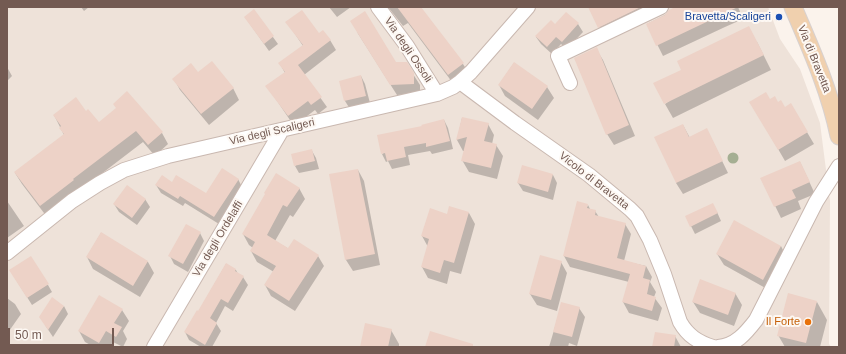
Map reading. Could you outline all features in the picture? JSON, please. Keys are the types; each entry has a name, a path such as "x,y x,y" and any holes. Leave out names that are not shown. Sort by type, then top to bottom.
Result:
{"main road":[{"name":"Via di Bravetta","path":"793,7 824,82 839,136"}],"street":[{"name":"Via degli Ossoli","path":"378,7 407,46 437,94"},
{"name":"Via degli Scaligeri","path":"7,253 72,202 100,183 124,170 168,156 437,94 460,82 471,72 528,7"},
{"path":"570,82 558,56 661,7"},
{"name":"Vicolo di Bravetta","path":"460,82 589,175 637,216 650,240 664,274 683,328 695,340 713,347"},
{"name":"Via degli Ordelaffi","path":"154,347 282,130"},
{"path":"718,347 735,342 756,320 816,202 839,166"}],"shaded area":[{"path":"7,7 768,7 780,39 800,69 820,123 830,201 829,344 831,347 7,347"}],"building":[{"path":"397,7 421,7 464,63 448,75"},
{"path":"588,7 641,7 598,28"},
{"path":"675,7 738,7 656,46 646,24 665,15 669,10"},
{"path":"254,9 274,36 264,44 244,17"},
{"path":"302,10 319,33 323,30 331,40 298,65 322,97 311,105 308,101 288,116 265,86 285,72 278,63 303,45 285,22"},
{"path":"365,11 396,62 407,62 414,73 414,84 390,85 350,21"},
{"path":"566,12 579,23 562,42 556,37 547,47 535,36 551,20 555,24"},
{"path":"749,26 764,55 664,104 653,83 681,70 677,61"},
{"path":"597,47 629,125 606,135 574,58"},
{"path":"212,61 234,88 201,114 172,79 191,63 198,72"},
{"path":"514,62 548,86 532,109 498,85"},
{"path":"361,75 366,96 344,101 339,81"},
{"path":"127,91 163,132 148,145 136,131 40,206 14,172 64,134 59,128 61,126 53,115 76,97 86,111 88,109 99,122 116,108 113,104"},
{"path":"766,92 770,99 775,96 778,102 781,100 785,107 791,103 808,132 778,150 749,102"},
{"path":"462,117 489,123 484,141 497,144 491,168 461,161 467,137 456,140"},
{"path":"444,119 450,141 426,147 426,143 404,147 406,157 387,161 385,153 381,154 377,135 422,126 421,125"},
{"path":"683,124 689,137 707,128 723,161 676,183 654,137"},
{"path":"312,149 315,161 294,166 291,154"},
{"path":"800,161 810,182 792,190 796,198 774,207 760,178"},
{"path":"522,165 553,174 548,192 517,183"},
{"path":"222,168 239,179 214,217 180,196 178,199 155,185 162,175 172,182 176,175 206,193"},
{"path":"358,169 375,254 345,260 329,174"},
{"path":"276,173 300,188 287,207 283,205 267,235 288,248 294,239 319,255 289,301 264,285 276,266 250,251 255,242 242,234"},
{"path":"127,185 146,199 132,218 113,204"},
{"path":"577,201 588,204 587,208 596,210 595,215 626,223 617,258 646,266 643,278 650,280 647,294 656,297 652,311 622,302 630,274 563,256"},
{"path":"713,203 718,213 690,227 685,216"},
{"path":"449,206 469,212 454,263 444,260 440,273 421,267 429,239 421,236 430,208 447,214"},
{"path":"734,220 781,246 763,280 716,254"},
{"path":"186,224 201,232 183,264 168,256"},
{"path":"101,232 148,261 133,286 86,257"},
{"path":"540,255 562,261 551,300 529,294"},
{"path":"31,256 49,284 27,298 9,270"},
{"path":"226,263 236,269 235,271 244,276 228,303 221,299 210,318 217,323 205,345 184,332"},
{"path":"700,279 736,293 728,315 692,302"},
{"path":"788,293 817,301 806,343 777,336"},
{"path":"99,295 123,309 114,323 122,327 116,337 106,331 99,343 78,331"},
{"path":"52,297 64,306 48,330 39,317"},
{"path":"561,302 580,307 572,337 553,332"},
{"path":"365,323 392,329 388,347 360,347"},
{"path":"430,331 473,344 473,347 425,347"},
{"path":"655,332 676,335 674,347 652,347"}],"place":[{"name":"Bravetta/Scaligeri","path":"779,17"},
{"name":"Il Forte","path":"808,322"}]}
